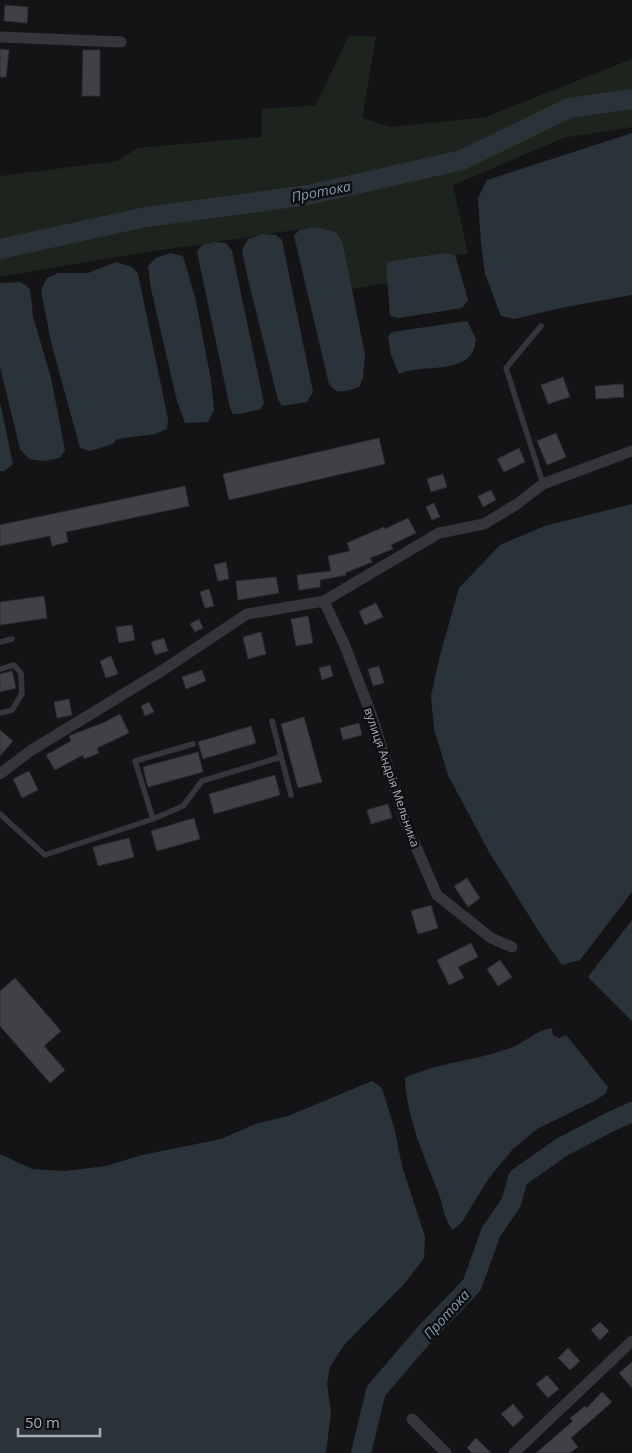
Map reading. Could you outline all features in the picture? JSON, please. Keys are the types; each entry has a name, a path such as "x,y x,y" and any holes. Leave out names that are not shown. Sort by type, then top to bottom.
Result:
{"street":[{"path":"0,37 121,42"},
{"path":"0,774 30,752 163,670 247,614 324,601 439,533 484,524 517,504 543,484 632,451"},
{"name":"вулиця Андрія Мельника","path":"324,601 345,646 371,714 406,824 437,895 491,938 512,947"},
{"path":"514,1453 632,1341"},
{"path":"412,1419 446,1453"}],"lane":[{"path":"542,326 506,368 543,484"},
{"path":"0,642 12,639"},
{"path":"0,669 14,666 21,673 22,694 12,710 0,714"},
{"path":"272,720 291,795"},
{"path":"153,819 136,761 193,744"},
{"path":"0,814 45,855 153,819 183,806 202,780 281,757"}],"shaded area":[{"path":"349,35 376,37 362,118 391,127 486,117 632,59 632,127 563,138 453,185 468,254 455,255 444,253 386,262 388,283 352,289 343,244 315,227 109,258 0,277 0,176 118,161 137,148 261,137 262,109 316,105"},
{"path":"632,133 632,295 514,319 501,316 485,274 481,243 478,198 487,180"},
{"path":"315,227 336,232 343,244 365,355 363,378 359,387 346,391 335,390 329,384 294,236 299,230"},
{"path":"263,234 276,235 282,240 313,392 307,402 282,406 278,400 242,250 248,239"},
{"path":"214,242 226,243 232,251 264,403 261,409 240,414 233,414 230,408 197,252 202,245"},
{"path":"171,253 183,256 195,297 211,380 214,410 208,422 185,423 177,401 151,289 148,266 156,258"},
{"path":"444,253 455,255 468,300 462,308 399,318 390,316 386,262"},
{"path":"116,262 132,267 138,274 168,419 167,429 155,434 117,439 113,444 90,451 80,448 51,342 41,290 47,278 58,273 88,273"},
{"path":"21,282 30,289 33,316 51,378 65,450 60,458 43,461 29,459 20,449 0,367 0,283"},
{"path":"467,321 476,339 474,350 467,358 460,363 450,366 417,369 399,374 391,355 388,337 392,332"},
{"path":"0,402 13,464 4,471 0,471"},
{"path":"632,504 632,892 580,960 562,965 489,852 448,775 434,729 431,696 439,659 459,588 500,545 545,526"},
{"path":"632,920 632,1021 588,977"},
{"path":"552,1028 553,1035 559,1038 566,1035 608,1087 605,1094 537,1129 513,1149 489,1178 462,1222 453,1230 446,1217 417,1137 409,1108 405,1078 431,1068 510,1048 541,1031"},
{"path":"372,1081 382,1088 395,1131 402,1166 425,1237 424,1258 405,1283 344,1345 330,1367 327,1384 331,1412 326,1453 0,1453 0,1154 32,1169 65,1171 106,1166 142,1155 221,1139 255,1124 288,1116"}],"building":[{"path":"5,5 28,7 27,23 4,21"},
{"path":"0,49 9,50 6,77 0,77"},
{"path":"83,50 100,50 100,96 82,96"},
{"path":"563,377 570,397 548,404 541,385"},
{"path":"623,384 624,397 596,399 595,386"},
{"path":"556,433 566,457 547,465 537,441"},
{"path":"379,438 385,464 229,500 223,474"},
{"path":"519,448 525,462 504,472 497,459"},
{"path":"443,474 447,487 431,492 427,479"},
{"path":"185,486 189,506 66,532 68,542 52,546 50,536 0,546 0,525"},
{"path":"491,490 496,500 483,507 478,496"},
{"path":"434,503 440,517 432,520 426,507"},
{"path":"408,518 416,533 391,545 393,549 370,558 372,562 345,573 346,575 320,580 320,587 299,590 297,575 331,571 328,556 350,551 347,543"},
{"path":"226,562 229,579 218,581 214,565"},
{"path":"276,577 279,593 238,600 236,581"},
{"path":"209,589 214,606 205,608 200,592"},
{"path":"44,596 47,618 0,625 0,602"},
{"path":"376,603 383,617 365,625 359,611"},
{"path":"308,616 313,643 296,646 291,619"},
{"path":"199,619 203,628 195,632 190,624"},
{"path":"132,625 135,640 119,643 116,627"},
{"path":"261,632 266,654 248,659 243,637"},
{"path":"164,638 168,651 155,655 151,642"},
{"path":"111,656 118,674 106,678 100,661"},
{"path":"330,665 333,676 322,680 319,668"},
{"path":"379,666 384,683 373,686 368,669"},
{"path":"202,670 206,681 186,689 182,677"},
{"path":"12,671 16,688 0,692 0,674"},
{"path":"69,699 72,715 57,718 54,702"},
{"path":"149,702 154,712 145,716 141,706"},
{"path":"120,714 129,733 97,748 99,753 84,759 83,755 55,770 46,755 71,741 69,736 103,723"},
{"path":"304,717 322,782 298,788 281,724"},
{"path":"359,723 362,735 343,740 340,728"},
{"path":"251,726 256,743 203,759 198,742"},
{"path":"0,730 13,741 0,756"},
{"path":"198,752 203,772 148,787 143,767"},
{"path":"29,771 38,790 22,798 13,779"},
{"path":"275,775 280,795 214,814 209,794"},
{"path":"388,804 392,818 371,824 367,810"},
{"path":"194,818 200,839 157,851 151,831"},
{"path":"129,838 134,857 98,866 93,847"},
{"path":"467,878 480,898 468,907 454,886"},
{"path":"431,905 438,928 418,934 411,911"},
{"path":"471,943 478,957 458,967 464,978 449,985 437,960"},
{"path":"500,960 512,977 498,986 487,969"},
{"path":"15,978 61,1031 44,1046 65,1070 50,1083 0,1026 0,991"},
{"path":"600,1322 609,1331 600,1340 591,1330"},
{"path":"568,1348 580,1361 570,1370 558,1358"},
{"path":"632,1362 632,1388 619,1373"},
{"path":"547,1375 559,1389 548,1398 536,1384"},
{"path":"602,1392 612,1402 571,1438 578,1447 570,1453 536,1453 573,1421 570,1418 585,1406 587,1408"},
{"path":"513,1404 524,1417 513,1427 501,1414"},
{"path":"476,1438 491,1453 472,1453 467,1448"}],"waterway":[{"name":"Протока","path":"0,249 146,217 308,195 462,160 569,108 632,99"},
{"name":"Протока","path":"361,1453 376,1391 424,1335 472,1285 491,1232 511,1203 518,1178 562,1147 632,1112"}]}
